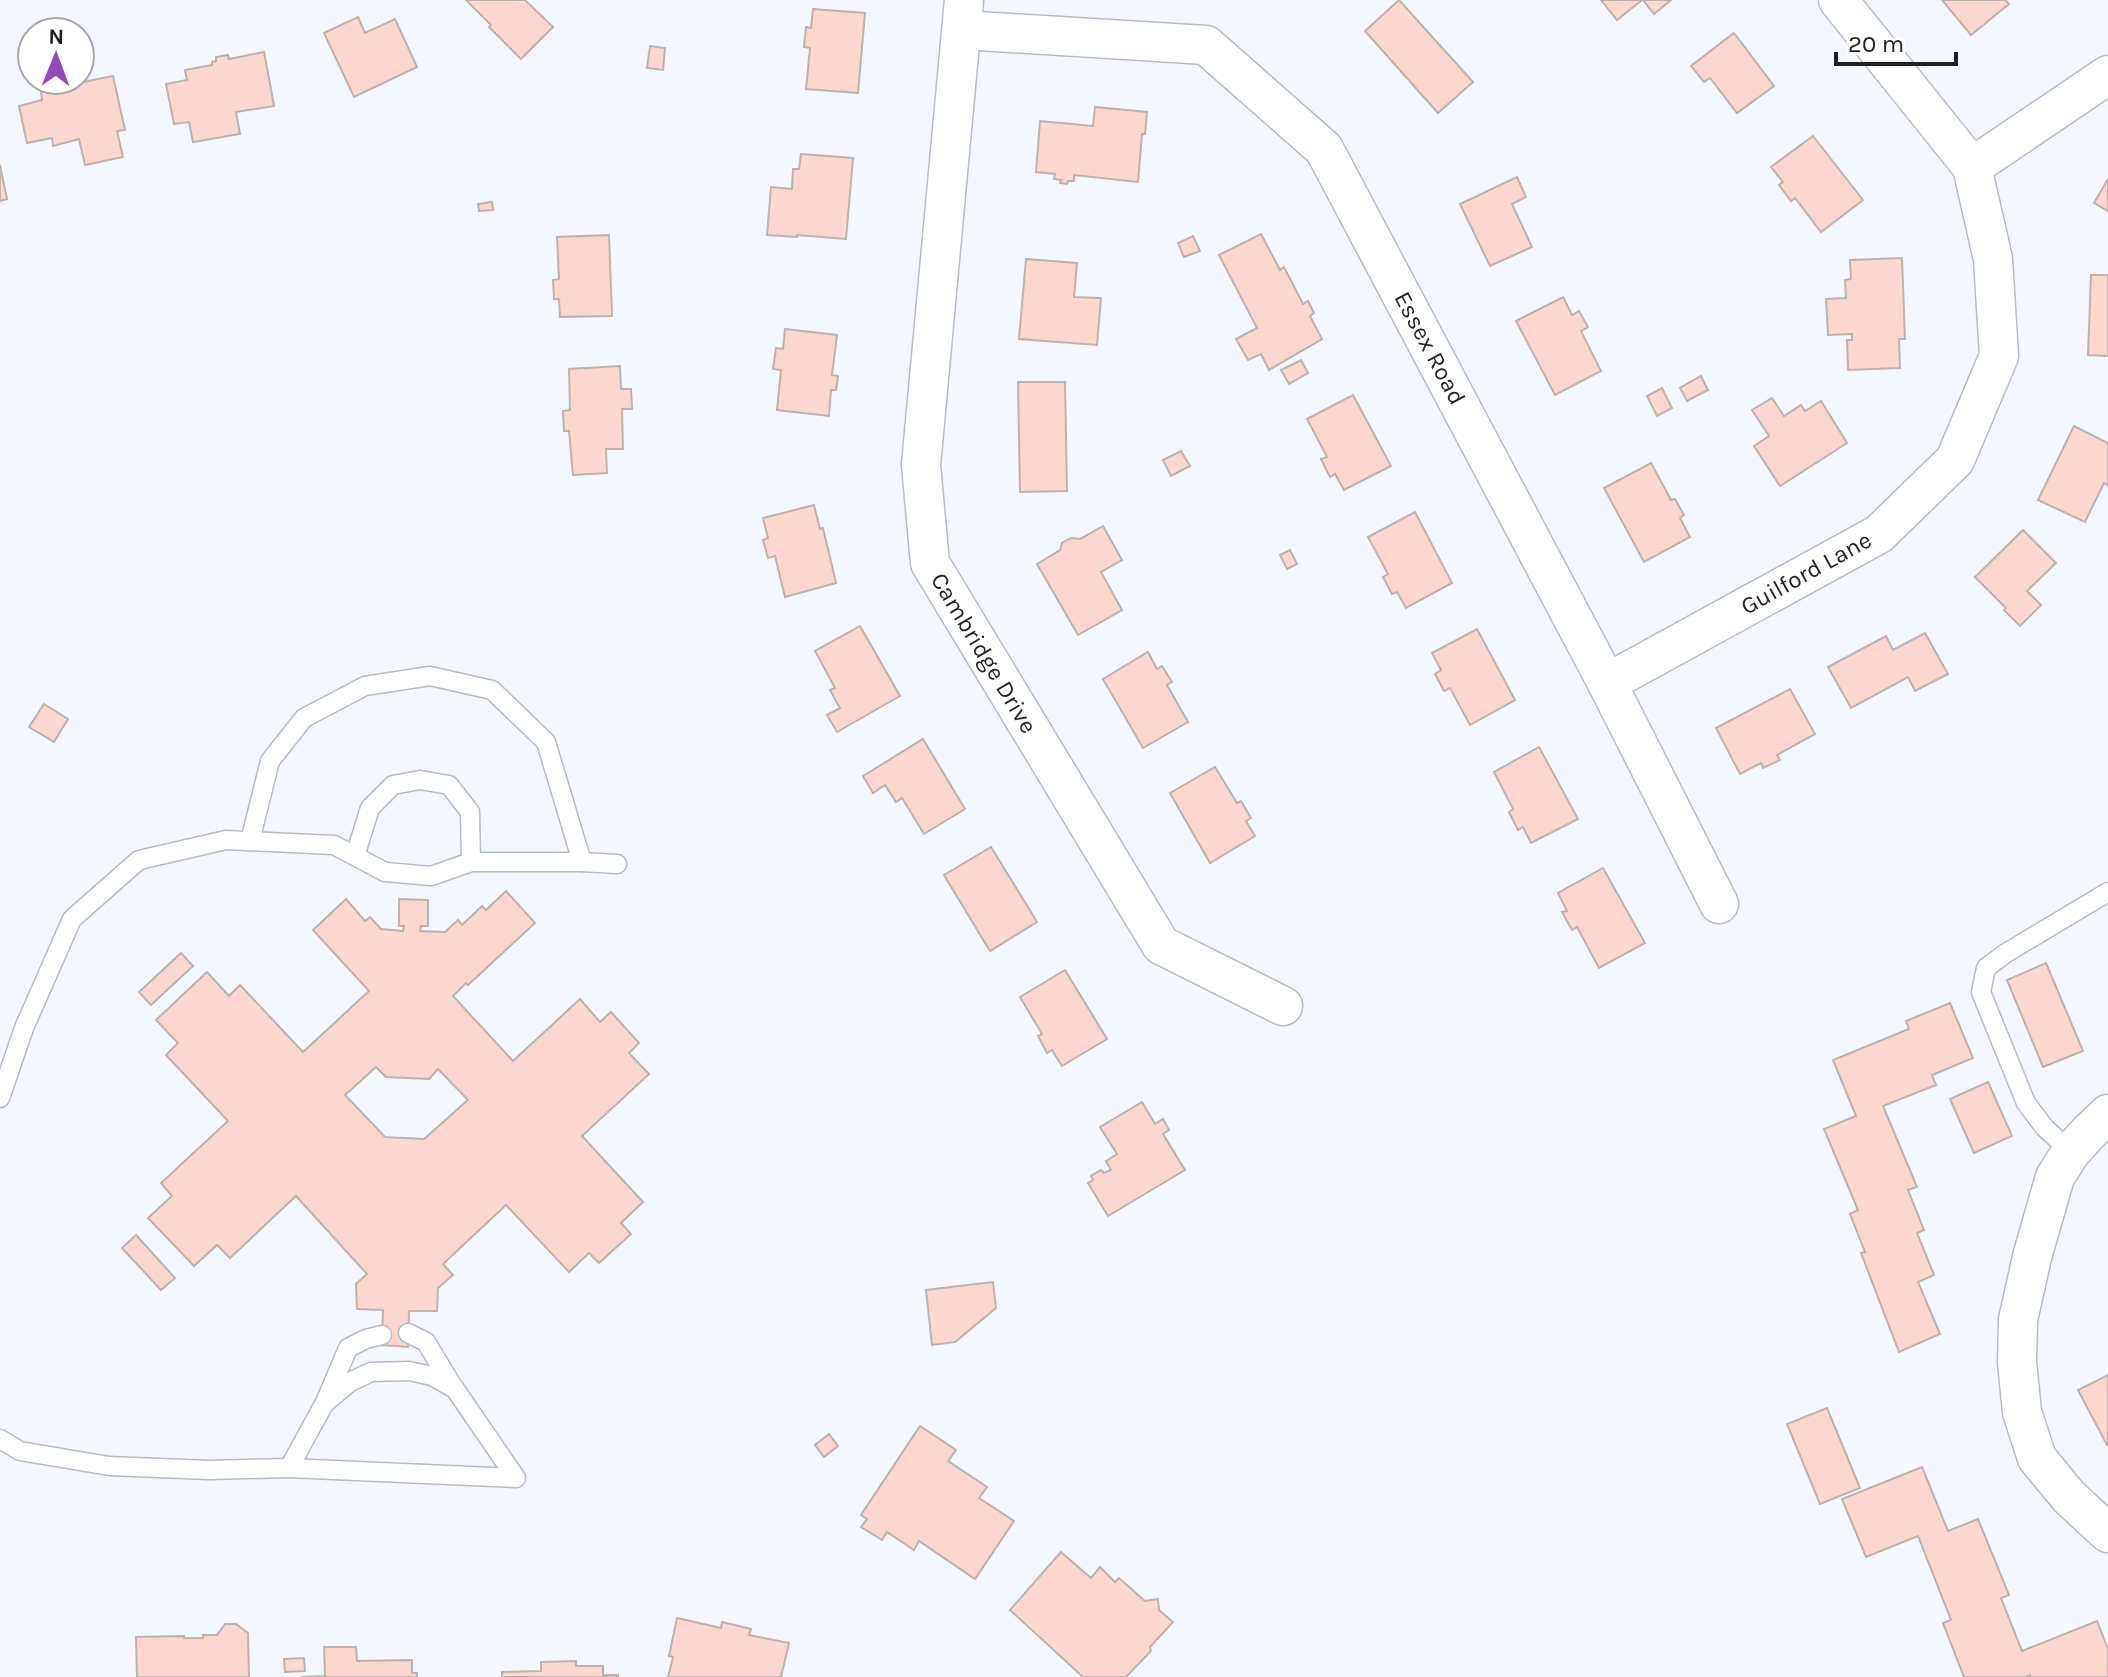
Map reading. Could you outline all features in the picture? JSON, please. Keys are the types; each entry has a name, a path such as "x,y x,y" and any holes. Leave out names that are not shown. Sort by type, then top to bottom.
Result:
{"street":[{"name":"Guilford Lane","path":"1607,683 1879,534 1955,460 1999,356 1993,259 1972,167 1838,0"},
{"name":"Essex Road","path":"963,15 1206,45 1324,149 1607,683 1719,904"},
{"name":"Cambridge Drive","path":"963,15 921,465 930,563 1161,945 1283,1006"},
{"path":"1972,167 2108,75"},
{"path":"2108,1114 2071,1152 2055,1177 2018,1320 2017,1362 2022,1412 2037,1458 2069,1497 2108,1533"}],"lane":[{"path":"250,841 270,761 304,718 365,686 430,676 492,690 546,742 582,862"},
{"path":"355,856 370,808 393,785 420,780 449,785 470,812 471,862"},
{"path":"0,1098 24,1028 72,919 139,860 226,840 334,845 385,872 431,876 471,862 617,864"},
{"path":"2071,1152 2045,1128 2026,1103 1981,992 1986,968 2108,892"},
{"path":"0,1439 20,1451 109,1466 209,1470 289,1468 516,1478 426,1342 408,1333"},
{"path":"289,1468 324,1404 348,1348 382,1335"},
{"path":"324,1404 350,1382 371,1372 409,1371 432,1376 455,1389"}],"building":[{"path":"466,0 525,0 553,27 521,59"},
{"path":"1399,0 1473,82 1438,113 1365,31"},
{"path":"1601,0 1642,0 1617,20"},
{"path":"1643,0 1671,0 1654,14"},
{"path":"1942,0 2005,0 2009,4 1971,35"},
{"path":"813,9 865,13 858,93 806,89 810,48 804,47 806,27 811,28"},
{"path":"358,17 365,33 395,19 417,67 354,97 324,33"},
{"path":"1734,33 1774,86 1737,113 1710,78 1704,82 1691,66"},
{"path":"650,46 665,48 663,70 647,68"},
{"path":"264,52 274,106 236,112 240,134 193,142 189,122 174,124 166,84 187,80 185,70 212,65 216,57 228,55 229,59"},
{"path":"113,76 125,130 117,131 123,157 85,165 79,139 53,146 52,138 27,143 19,106 42,100 42,96 96,96 96,79"},
{"path":"1095,107 1147,112 1138,182 1074,175 1074,181 1067,184 1054,179 1055,174 1036,172 1040,121 1093,126"},
{"path":"1813,136 1863,200 1821,232 1795,198 1791,201 1779,185 1783,182 1771,167"},
{"path":"801,154 853,158 846,239 767,235 771,187 792,189 793,169 799,169"},
{"path":"0,165 7,199 0,201"},
{"path":"1517,177 1526,197 1512,204 1532,247 1490,266 1460,204"},
{"path":"2108,179 2108,211 2094,203"},
{"path":"492,202 493,210 479,211 478,204"},
{"path":"1261,234 1280,270 1284,267 1303,304 1308,301 1314,313 1310,316 1322,339 1269,370 1261,354 1248,360 1236,339 1257,328 1219,255"},
{"path":"609,235 612,316 560,317 559,299 554,299 553,280 559,279 557,237"},
{"path":"1193,236 1200,251 1184,257 1178,243"},
{"path":"1902,258 1905,339 1899,339 1900,368 1848,370 1847,340 1852,340 1852,334 1828,335 1826,299 1846,298 1845,280 1851,279 1850,260"},
{"path":"1026,259 1077,263 1074,297 1101,298 1097,345 1019,339"},
{"path":"2091,275 2108,275 2108,356 2088,355"},
{"path":"1563,297 1572,315 1579,311 1588,327 1581,331 1601,371 1555,395 1516,321"},
{"path":"785,329 837,335 832,375 838,376 836,390 831,390 829,416 777,410 781,370 773,369 776,348 783,349"},
{"path":"1301,360 1308,373 1289,384 1281,370"},
{"path":"620,366 621,389 631,389 632,409 622,409 623,449 606,449 607,473 573,475 569,431 564,431 563,411 570,410 569,369"},
{"path":"1701,376 1708,390 1687,401 1680,388"},
{"path":"1018,382 1065,382 1067,491 1020,492"},
{"path":"1662,388 1672,408 1657,416 1647,396"},
{"path":"1353,395 1391,466 1344,490 1335,474 1330,477 1321,459 1327,457 1307,419"},
{"path":"1772,398 1784,416 1801,405 1805,411 1821,401 1847,443 1780,486 1754,446 1769,436 1752,410"},
{"path":"2074,426 2108,443 2108,486 2104,483 2085,522 2038,500"},
{"path":"1181,451 1190,466 1171,476 1163,460"},
{"path":"1651,463 1671,500 1675,499 1684,515 1680,518 1690,537 1644,562 1604,488"},
{"path":"814,505 820,529 823,528 836,583 785,597 775,556 768,558 763,540 768,538 763,518"},
{"path":"1415,512 1452,583 1406,608 1397,592 1392,594 1383,577 1388,574 1368,537"},
{"path":"1103,526 1122,560 1101,572 1122,610 1078,635 1037,564 1060,550 1062,543 1071,538 1080,539"},
{"path":"2023,530 2056,563 2027,591 2041,605 2020,626 1975,577"},
{"path":"1290,550 1297,564 1287,569 1280,555"},
{"path":"860,626 900,696 837,732 827,715 840,708 830,690 835,688 815,651"},
{"path":"1477,629 1515,700 1470,725 1450,688 1444,691 1435,674 1441,670 1432,653"},
{"path":"1925,633 1948,674 1915,691 1908,677 1851,708 1828,667 1886,636 1893,650"},
{"path":"1148,652 1157,669 1162,666 1172,682 1167,685 1188,722 1143,748 1103,679"},
{"path":"1790,689 1815,734 1777,755 1780,760 1763,768 1761,763 1740,774 1716,728"},
{"path":"44,704 68,719 54,742 29,727"},
{"path":"923,739 965,809 924,834 902,798 896,802 885,785 873,793 863,776"},
{"path":"1539,747 1578,819 1531,843 1523,827 1518,830 1509,812 1513,809 1494,772"},
{"path":"1215,767 1237,803 1241,801 1251,818 1246,821 1255,836 1210,863 1170,793"},
{"path":"991,847 1037,922 990,951 944,875"},
{"path":"1603,868 1645,943 1599,968 1577,927 1572,930 1562,912 1567,911 1558,893"},
{"path":"506,891 535,923 453,996 513,1061 580,999 600,1022 611,1012 639,1043 629,1053 649,1074 582,1136 643,1202 621,1223 631,1234 599,1263 589,1253 569,1272 506,1205 443,1264 453,1275 438,1288 437,1311 409,1311 408,1347 382,1345 383,1310 357,1309 356,1284 367,1274 296,1196 230,1258 217,1245 194,1266 148,1218 172,1196 161,1183 228,1121 166,1055 178,1043 156,1020 207,972 229,996 240,985 303,1052 369,991 313,930 346,899 365,921 370,917 381,929 403,931 404,926 399,926 399,899 428,900 428,926 421,926 420,931 445,932 458,920 462,925 482,906 486,910","holes":["376,1067 386,1077 429,1079 438,1069 468,1100 424,1139 385,1137 345,1095"]},
{"path":"181,953 193,966 151,1005 139,992"},
{"path":"2046,963 2083,1051 2043,1067 2007,980"},
{"path":"1065,970 1107,1039 1062,1066 1052,1050 1047,1053 1038,1036 1042,1034 1020,997"},
{"path":"1950,1003 1973,1058 1932,1075 1936,1085 1883,1106 1917,1187 1908,1190 1924,1230 1917,1233 1934,1275 1918,1282 1940,1334 1899,1352 1861,1253 1865,1252 1850,1214 1858,1210 1824,1129 1856,1116 1833,1060 1909,1029 1906,1021"},
{"path":"1988,1082 2012,1136 1974,1153 1950,1099"},
{"path":"1142,1102 1155,1124 1163,1119 1169,1130 1163,1134 1185,1170 1108,1216 1088,1183 1093,1180 1091,1176 1101,1170 1104,1173 1111,1170 1106,1161 1117,1154 1100,1127"},
{"path":"136,1235 175,1278 161,1290 122,1248"},
{"path":"993,1282 996,1308 955,1342 932,1345 926,1290"},
{"path":"2108,1375 2108,1444 2107,1445 2078,1390"},
{"path":"1827,1408 1860,1488 1820,1504 1787,1424"},
{"path":"920,1426 956,1450 948,1461 987,1487 979,1498 1014,1521 975,1579 919,1541 914,1550 887,1532 882,1540 861,1527 867,1519 861,1515"},
{"path":"829,1434 838,1446 824,1457 815,1445"},
{"path":"1922,1467 1948,1531 1978,1519 2009,1595 2001,1598 2022,1651 2097,1621 2108,1649 2108,1677 1964,1677 1943,1623 1951,1620 1918,1536 1866,1557 1842,1499"},
{"path":"1061,1552 1091,1578 1100,1567 1115,1582 1119,1578 1145,1601 1158,1599 1159,1610 1173,1622 1126,1677 1083,1677 1010,1610"},
{"path":"677,1618 721,1628 722,1622 751,1629 749,1635 789,1643 781,1677 668,1677"},
{"path":"225,1624 236,1624 248,1633 249,1677 137,1677 136,1637 203,1638 203,1635 217,1635"},
{"path":"324,1647 356,1647 357,1661 412,1660 412,1673 417,1673 417,1677 301,1677 325,1676"},
{"path":"304,1658 305,1671 285,1672 284,1659"},
{"path":"576,1661 576,1666 603,1666 603,1675 618,1677 502,1677 502,1672 541,1671 541,1662"}]}
